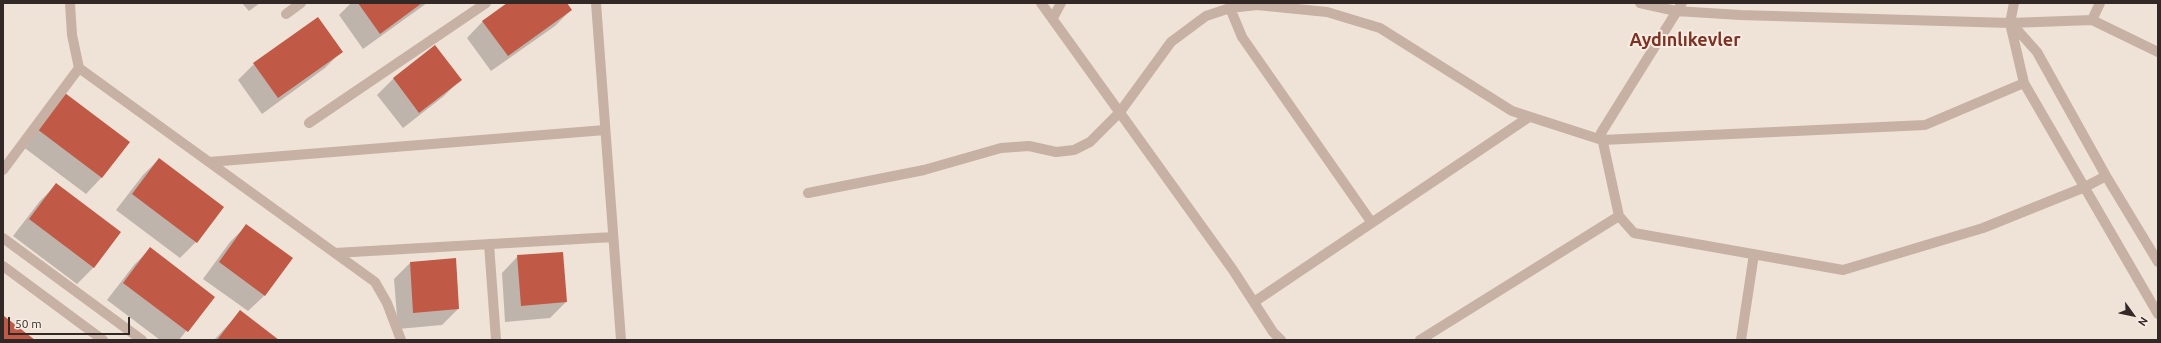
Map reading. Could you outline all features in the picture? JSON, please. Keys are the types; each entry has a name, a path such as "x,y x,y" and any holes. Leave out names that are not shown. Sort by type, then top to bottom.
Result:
{"street":[{"path":"70,3 72,35 79,68 375,282 387,303 401,340"},
{"path":"286,14 301,3"},
{"path":"309,123 486,3"},
{"path":"596,3 620,340"},
{"path":"1041,3 1254,302 1273,332 1281,340"},
{"path":"1053,18 1061,3"},
{"path":"1640,3 1740,15 2010,23 2092,20 2158,52"},
{"path":"2014,3 2010,23 2024,83 2158,314"},
{"path":"2092,20 2100,3"},
{"path":"808,193 924,170 1001,148 1029,146 1056,152 1074,150 1090,142 1120,112 1171,42 1206,16 1230,8 1257,5 1329,7 1380,28 1512,111 1602,140 1925,125 2024,83"},
{"path":"1679,7 1601,133 1619,216 1634,233 1843,270 1983,228 2085,187 2106,176"},
{"path":"1230,8 1242,37 1372,223"},
{"path":"2010,23 2037,52 2106,176 2158,262"},
{"path":"3,170 79,68"},
{"path":"1254,302 1529,116"},
{"path":"209,162 605,130"},
{"path":"1420,340 1619,216"},
{"path":"335,253 613,237"},
{"path":"3,238 142,340"},
{"path":"489,244 496,340"},
{"path":"1741,340 1754,254"},
{"path":"3,266 103,340"}],"building":[{"path":"358,3 422,3 380,34"},
{"path":"507,3 567,3 572,10 508,56 482,21"},
{"path":"318,17 343,52 278,98 253,63"},
{"path":"435,45 462,80 419,113 393,78"},
{"path":"65,93 130,142 102,178 37,129"},
{"path":"159,158 224,207 197,243 132,194"},
{"path":"56,183 121,232 94,268 29,219"},
{"path":"246,224 293,258 265,296 219,262"},
{"path":"150,247 215,297 188,332 123,283"},
{"path":"563,252 567,302 521,306 517,255"},
{"path":"456,258 459,309 413,313 410,262"},
{"path":"240,310 279,340 217,340"},
{"path":"4,316 35,340 3,340"}],"district":[{"name":"Aydınlıkevler","path":"1685,40"}]}
